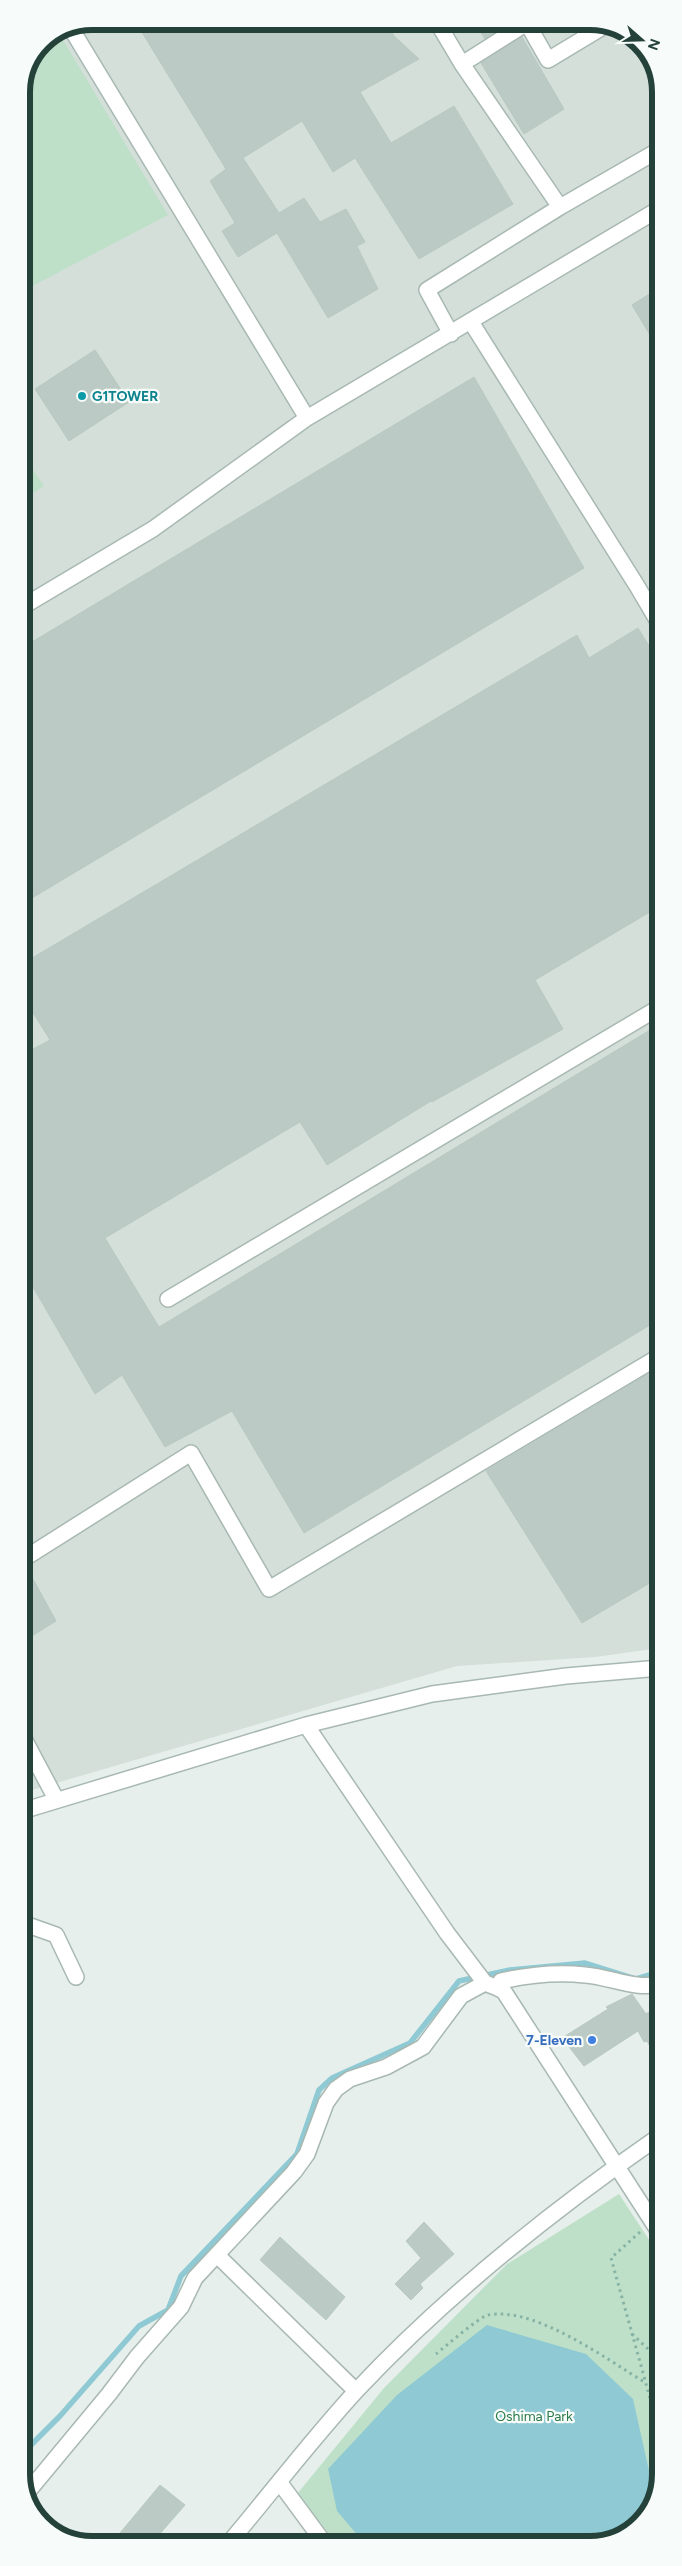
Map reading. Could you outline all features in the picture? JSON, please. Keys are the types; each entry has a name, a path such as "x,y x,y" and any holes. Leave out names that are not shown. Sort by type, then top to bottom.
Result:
{"street":[{"path":"442,30 462,64 560,208"},
{"path":"462,64 516,30"},
{"path":"531,30 548,60 597,30"},
{"path":"74,33 307,418"},
{"path":"452,334 427,290 652,154"},
{"path":"30,602 153,529 307,418 452,334 652,213"},
{"path":"471,322 652,611"},
{"path":"168,1300 652,1013"},
{"path":"30,1555 190,1454 269,1589 652,1361"},
{"path":"30,1808 306,1725 432,1694 566,1676 652,1669"},
{"path":"306,1725 446,1933 484,1982 502,1990 651,2221"},
{"path":"30,1750 56,1799"},
{"path":"30,1926 56,1935 76,1977"},
{"path":"499,1989 501,1981 524,1976 585,1975 647,1987 652,1986"},
{"path":"31,2488 109,2394 137,2357 182,2307 195,2278 294,2172 308,2154 326,2103 336,2089 350,2079 386,2068 423,2047 461,1996 484,1982"},
{"path":"235,2536 356,2391 419,2328 499,2257 615,2166 652,2141"},
{"path":"217,2255 356,2391"},
{"path":"280,2482 319,2536"}],"path":[{"path":"651,2221 610,2258 652,2408"},
{"path":"436,2354 486,2315 516,2315 567,2335 646,2384"},
{"path":"632,2334 652,2353"}],"shaded area":[{"path":"594,30 617,36 617,65 646,65 651,80 652,1649 595,1657 457,1666 30,1791 30,92 35,68 48,48 58,40 80,31"}],"green space":[{"path":"62,38 168,215 30,287 31,80 40,58 58,40"},
{"path":"30,465 44,486 30,495"},
{"name":"Oshima Park","path":"619,2194 652,2244 652,2474 651,2486 642,2508 631,2521 621,2528 602,2535 331,2536 297,2494 384,2388 507,2264"}],"water":[{"name":"Oshima Park","path":"487,2325 586,2354 633,2399 651,2481 647,2498 642,2508 631,2521 621,2528 602,2535 358,2536 337,2511 328,2469 397,2395"}],"building":[{"path":"141,30 391,30 394,36 419,59 360,92 391,143 454,106 513,204 419,259 355,158 333,172 302,121 243,158 279,213 304,198 320,222 346,209 365,242 357,246 378,289 328,318 277,233 238,257 222,231 235,223 210,181 226,169"},
{"path":"479,30 499,30 485,39"},
{"path":"522,37 564,109 524,134 481,63"},
{"path":"652,292 652,338 632,305"},
{"name":"G1TOWER","path":"95,350 129,402 69,441 35,389"},
{"path":"474,377 584,568 30,899 30,643"},
{"path":"638,628 652,651 652,911 535,980 563,1029 431,1101 327,1165 300,1122 105,1238 159,1327 652,1029 652,1324 304,1533 232,1411 165,1447 122,1375 95,1394 30,1282 30,1051 50,1040 30,1008 30,959 577,635 589,658"},
{"path":"652,1372 652,1582 582,1623 486,1471"},
{"path":"33,1579 56,1621 30,1637 30,1581"},
{"path":"632,1994 646,2014 652,2010 652,2050 647,2041 644,2042 638,2031 584,2066 562,2038 608,2009 606,2007"},
{"path":"424,2222 454,2254 420,2284 423,2288 411,2300 395,2284 421,2258 406,2241"},
{"path":"280,2237 345,2297 326,2320 260,2260"},
{"path":"160,2485 185,2505 158,2536 118,2536"}],"waterway":[{"path":"30,2446 60,2416 139,2326 168,2310 181,2276 297,2154 319,2090 332,2078 410,2043 459,1981 510,1970 585,1963 636,1979 652,1974"}],"place":[{"name":"G1TOWER","path":"82,396"},
{"name":"7-Eleven","path":"592,2040"}]}
